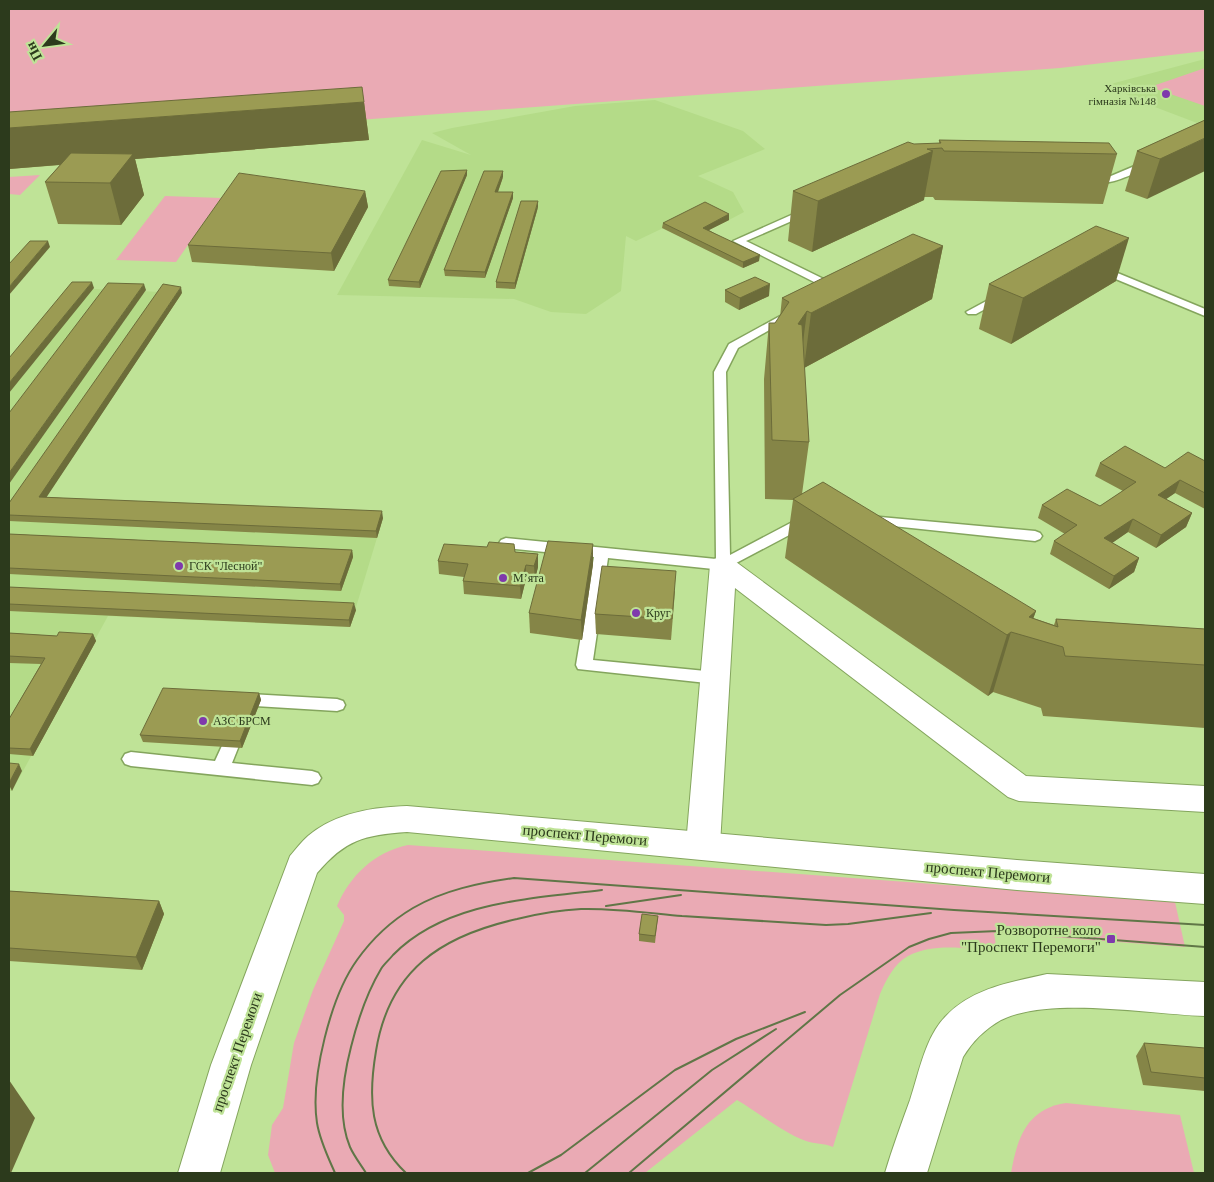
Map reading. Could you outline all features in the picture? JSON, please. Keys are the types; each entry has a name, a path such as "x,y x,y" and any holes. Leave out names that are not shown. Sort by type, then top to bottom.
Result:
{"main road":[{"path":"703,845 723,565"},
{"path":"723,565 1019,788 1205,799"},
{"name":"проспект Перемоги","path":"199,1173 231,1065 302,866 320,845 344,832 377,820 407,819 703,845 1016,876 1205,889"},
{"path":"906,1173 946,1050 959,1029 985,1009 1010,999 1047,991 1072,990 1205,999"}],"lane":[{"path":"1083,179 1112,179 1154,160"},
{"path":"818,207 738,241 836,289 819,298"},
{"path":"1090,264 1205,313"},
{"path":"972,312 1014,289"},
{"path":"723,565 720,372 733,346 802,308"},
{"path":"506,543 723,565 818,515"},
{"path":"858,519 1035,536"},
{"path":"602,553 584,665 716,678"},
{"path":"221,768 249,700 337,705"},
{"path":"131,759 312,778"}],"shaded area":[{"path":"9,9 1205,9 1205,51 1060,68 9,146"},
{"name":"Харківська гімназія №148","path":"1205,59 1205,126 1147,104 1107,85"},
{"path":"1205,68 1205,106 1150,87"},
{"path":"655,100 743,131 765,149 698,176 733,192 744,212 729,220 705,208 636,241 626,236 621,291 586,314 551,312 514,299 337,295 422,140 471,155 432,133 575,106"},
{"path":"40,175 20,195 9,194 9,177"},
{"path":"165,196 221,198 176,262 116,260"},
{"path":"74,288 182,293 42,504 383,518 350,627 108,616 12,791 9,791 9,367"},
{"path":"408,845 1175,902 1185,947 994,933 997,951 940,948 929,949 908,956 895,968 880,994 833,1147 809,1142 797,1137 779,1128 737,1100 645,1173 275,1173 268,1155 272,1125 283,1108 294,1043 313,990 344,921 344,915 337,906 356,875 374,859 396,848"},
{"path":"1066,1103 1180,1115 1194,1173 1011,1173 1020,1137 1033,1119 1052,1106"}],"building":[{"path":"362,87 364,102 9,128 9,112"},
{"path":"1205,120 1205,138 1160,159 1137,151"},
{"path":"939,140 1109,143 1117,154 944,151 942,148 927,149 933,151 818,201 793,191 908,142 914,144 941,143"},
{"path":"71,153 133,154 110,183 45,182"},
{"path":"467,170 419,282 388,280 441,171"},
{"path":"484,171 503,171 495,192 513,192 485,272 444,270"},
{"path":"239,173 365,191 331,253 188,245"},
{"path":"521,201 538,201 515,283 496,282"},
{"path":"705,202 729,214 703,228 760,255 743,262 663,223"},
{"path":"1096,226 1129,238 1023,298 989,284"},
{"path":"913,234 943,246 811,313 807,311 798,324 802,325 809,442 772,440 769,323 775,323 789,302 782,298"},
{"path":"30,241 48,241 9,287 9,264"},
{"path":"755,277 770,284 740,298 725,290"},
{"path":"72,282 92,282 9,383 9,358"},
{"path":"108,283 144,284 9,473 9,413"},
{"path":"163,284 181,287 39,497 382,511 376,531 9,515 9,503"},
{"path":"1125,446 1165,468 1188,452 1205,461 1205,493 1180,480 1158,495 1192,513 1161,535 1133,519 1104,538 1139,558 1114,576 1054,541 1077,525 1042,505 1067,489 1100,506 1136,482 1100,463"},
{"path":"823,482 1036,611 1029,617 1058,627 1056,619 1205,629 1205,665 1065,656 1063,647 1011,632 1007,635 793,499"},
{"name":"ГСК \"Лесной\"","path":"9,534 352,550 340,584 9,568"},
{"path":"548,541 593,544 581,620 529,613"},
{"path":"489,542 514,544 515,552 538,554 534,566 526,565 520,586 463,581 468,564 438,561 444,544 487,547"},
{"path":"602,566 676,571 672,619 595,614"},
{"path":"9,587 354,603 349,620 9,604"},
{"path":"59,632 93,634 30,749 9,748 9,719 45,658 9,656 9,633 57,636"},
{"name":"АЗС БРСМ","path":"163,688 259,693 240,741 140,735"},
{"path":"9,763 19,764 9,783"},
{"path":"9,891 159,901 136,957 9,948"},
{"path":"642,914 658,916 655,936 639,934"},
{"path":"1144,1043 1205,1048 1205,1078 1151,1072"}],"tram line":[{"path":"335,1173 320,1136 316,1105 320,1061 331,1016 339,994 357,960 369,945 390,925 413,908 437,896 462,888 514,878 954,910 1205,925"},
{"path":"366,1173 352,1150 346,1135 342,1110 344,1084 348,1059 360,1017 371,988 384,965 414,937 438,923 464,913 519,900 602,890"},
{"path":"606,906 681,895"},
{"path":"406,1173 385,1146 374,1116 372,1085 376,1051 383,1023 393,999 406,978 423,961 442,947 465,935 525,917 581,909 826,925 848,924 931,913"},
{"path":"629,1173 840,995 909,947 929,939 951,933 998,931 1205,947"},
{"path":"528,1173 561,1155 675,1070 736,1039 805,1012"},
{"path":"585,1173 712,1070 776,1029"}],"place":[{"name":"Харківська гімназія №148","path":"1166,94"},
{"name":"ГСК \"Лесной\"","path":"179,566"},
{"name":"Мʼята","path":"503,578"},
{"name":"Круг","path":"636,613"},
{"name":"АЗС БРСМ","path":"203,721"},
{"name":"Розворотне коло \"Проспект Перемоги\"","path":"1111,939"}]}
